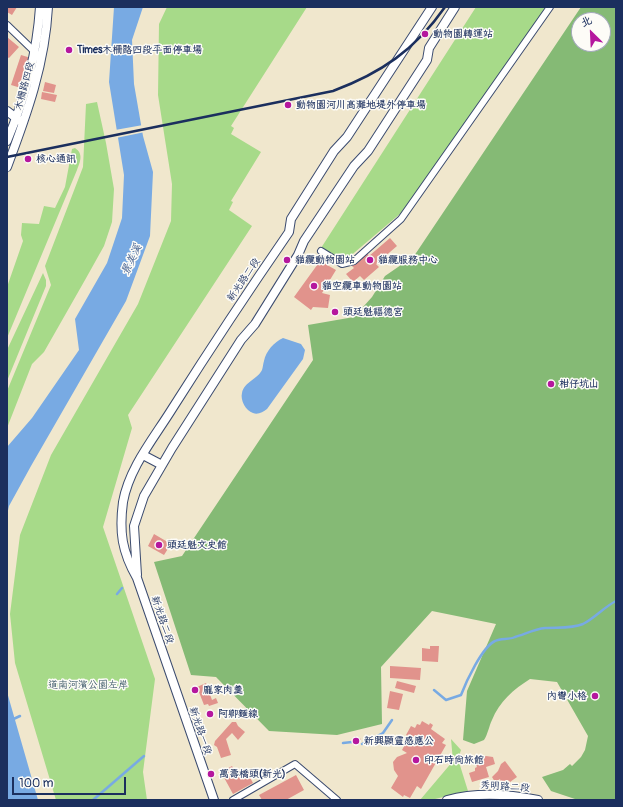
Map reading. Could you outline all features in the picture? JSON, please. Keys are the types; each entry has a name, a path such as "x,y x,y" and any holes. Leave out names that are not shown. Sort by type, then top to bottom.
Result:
{"street":[{"name":"木柵路四段","path":"7,141 16,119 35,52 40,7"},
{"name":"木柵路四段","path":"7,167 34,92 43,55 48,7"},
{"name":"新光路二段","path":"168,669 137,578 127,561 121,528 124,501 130,478 205,356 289,232 291,219 334,151 348,137 432,7"},
{"name":"新光路二段","path":"137,578 134,526 144,496 241,340 258,318 298,255 307,236 354,166 368,151 427,60 429,48 455,7"},
{"path":"321,251 342,264 354,261 401,219 550,7"},
{"path":"7,25 35,52 43,55"},
{"path":"7,111 16,119 24,122"},
{"path":"143,455 162,466"},
{"name":"新光路一段","path":"168,669 214,800"},
{"path":"233,800 295,764 337,800"},
{"name":"秀明路二段","path":"447,800 472,795 488,794 538,800"}],"green space":[{"name":"道南河濱公園左岸","path":"167,7 307,7 231,126 234,128 231,134 261,152 231,201 233,202 229,210 252,226 128,415 132,428 103,527 155,679 143,772 147,800 56,800 15,663 10,614 20,535 51,455 138,304 171,221 172,184 158,95 159,24"},
{"path":"476,7 545,7 539,19 401,213 348,258 339,260 321,248"},
{"path":"581,7 616,7 615,800 578,800 551,791 542,777 563,770 570,764 572,766 581,757 585,750 588,736 557,682 530,679 518,687 499,707 484,740 474,744 463,740 467,691 496,624 432,611 381,667 382,724 337,735 269,731 216,677 191,675 154,562 182,556 313,360 308,325 354,317 372,297 385,276 414,256 571,22 571,52 611,52 611,12 578,12"},
{"path":"97,102 114,189 112,222 104,246 85,280 44,352 32,364 7,428 7,391 51,285 45,266 83,167 86,104"},
{"path":"75,148 80,153 79,164 7,338 7,287 23,241 21,235 22,223 39,224 44,206 55,208 65,187 72,149"},
{"path":"43,273 46,280 46,286 7,381 7,350"},
{"path":"451,739 461,750 458,759 468,791 431,800 420,800 453,761"}],"water":[{"name":"景美溪","path":"114,7 143,7 132,40 134,84 143,136 153,172 150,236 126,301 31,466 9,506 7,515 7,447 32,418 79,350 75,319 107,263 122,218 124,175 109,82"},
{"path":"283,338 301,344 305,350 303,359 267,409 255,414 250,412 243,402 243,389 262,370 265,357 271,347"},
{"path":"7,692 38,800 7,799"}],"pier":[{"path":"143,125 145,132 116,138 115,130"}],"building":[{"path":"7,7 17,7 12,15 7,12"},
{"path":"7,37 19,47 9,58 7,57"},
{"path":"21,55 31,58 21,88 11,85"},
{"path":"45,82 56,85 54,93 43,91"},
{"path":"42,92 57,95 55,102 41,99"},
{"name":"貓纜服務中心","path":"390,238 397,246 376,264 379,267 364,280 360,276 353,282 346,274 354,268 352,266 367,253 369,256"},
{"name":"貓空纜車動物園站","path":"320,261 336,270 322,293 330,295 328,308 313,307 311,310 294,297"},
{"name":"頭廷魁文史館","path":"154,534 171,544 164,555 148,546"},
{"path":"430,646 439,646 438,662 422,661 422,648 430,649"},
{"path":"390,666 421,668 420,680 390,678"},
{"path":"397,681 416,686 414,693 395,688"},
{"path":"206,683 212,700 216,698 218,703 209,706 208,704 204,705 197,687"},
{"path":"390,691 403,694 399,710 387,708"},
{"name":"印石時尚旅館","path":"422,721 429,725 430,723 433,725 431,729 445,739 442,743 446,745 421,789 417,786 410,798 404,795 403,797 391,788 398,776 394,770 393,762 397,757 407,753 402,750 409,737 406,735 411,726 415,728 417,724 420,725"},
{"path":"232,722 236,722 245,732 238,740 232,733 226,739 231,755 221,758 217,747 214,745 215,741"},
{"name":"新興顯靈感應公","path":"355,736 361,739 357,745 352,743"},
{"path":"486,756 493,757 495,764 486,767 489,777 472,782 469,773 475,771 475,768 477,767 474,760"},
{"path":"505,761 517,777 510,782 508,780 501,782 500,779 495,782 492,777 498,771 501,764"},
{"path":"232,766 238,777 247,772 253,783 233,794 221,772"},
{"path":"296,775 304,790 286,800 262,800 259,795"}],"waterway":[{"path":"117,594 122,588"},
{"path":"434,690 446,700 461,695 480,657 495,641 513,638 534,630 578,626 587,622 607,606 616,601"},
{"path":"7,722 20,716"},
{"path":"362,744 383,733 392,720"},
{"path":"343,743 352,742"},
{"path":"93,800 144,756"}],"railway":[{"path":"7,157 333,91 367,76 396,58 422,36 445,7"}],"place":[{"name":"動物園轉運站","path":"425,34"},
{"name":"Times木柵路四段平面停車場","path":"69,50"},
{"name":"動物園河川高灘地堤外停車場","path":"288,105"},
{"name":"核心通訊","path":"28,159"},
{"name":"貓纜動物園站","path":"287,260"},
{"name":"貓纜服務中心","path":"370,260"},
{"name":"貓空纜車動物園站","path":"314,286"},
{"name":"頭廷魁福德宮","path":"335,312"},
{"name":"柑仔坑山","path":"551,384"},
{"name":"頭廷魁文史館","path":"159,545"},
{"name":"龐家肉羹","path":"195,690"},
{"name":"內彎小格","path":"595,696"},
{"name":"阿卿麵線","path":"210,714"},
{"name":"新興顯靈感應公","path":"356,741"},
{"name":"印石時尚旅館","path":"416,760"},
{"name":"萬壽橋頭(新光)","path":"211,774"}]}
